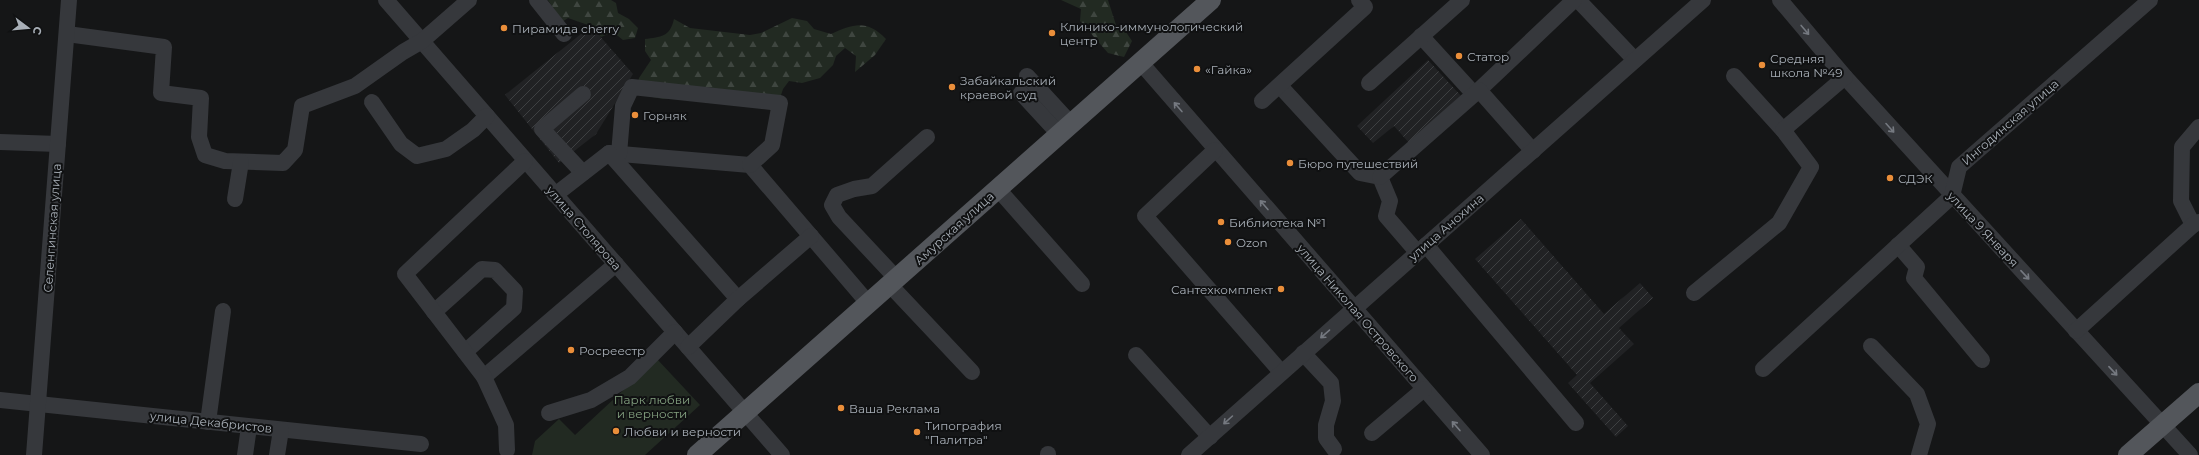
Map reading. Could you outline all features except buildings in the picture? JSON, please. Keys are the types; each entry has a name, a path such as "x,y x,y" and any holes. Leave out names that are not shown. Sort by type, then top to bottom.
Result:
{"main road":[{"name":"Амурская улица","path":"697,455 1211,0"},
{"path":"2128,455 2199,393"}],"street":[{"name":"Селенгинская улица","path":"34,455 69,0"},
{"name":"улица Столярова","path":"386,0 782,455"},
{"path":"67,34 164,47 161,93 201,98 199,137 205,156 225,161 283,163 294,150 302,106 355,86 403,52 422,41 469,0"},
{"path":"537,0 564,34"},
{"path":"1369,83 1462,0"},
{"path":"1380,177 1476,92 1574,0"},
{"path":"1578,0 1635,60"},
{"name":"улица Анохина","path":"1189,455 1703,0"},
{"name":"улица 9 Января","path":"1780,0 1845,78 2190,455"},
{"name":"Ингодинская улица","path":"1952,196 1959,167 2150,0"},
{"path":"1262,100 1280,86 1366,2"},
{"path":"1421,36 1532,150"},
{"name":"улица Николая Островского","path":"1141,63 1215,150 1482,455"},
{"path":"1027,76 1065,129"},
{"path":"1694,293 1779,223 1811,166 1784,130 1734,76"},
{"path":"1784,130 1845,78"},
{"path":"1280,86 1360,173 1380,177"},
{"path":"614,154 623,106 632,87 780,103 772,144 750,165"},
{"path":"1021,93 1065,129"},
{"path":"583,94 542,129 583,174"},
{"path":"372,102 402,144 417,156 446,149 473,130 487,116"},
{"path":"2076,331 2196,224 2181,201 2182,147 2199,127"},
{"path":"927,137 872,186 854,189 837,195 832,205 839,217 893,282 972,372"},
{"path":"0,142 58,144"},
{"path":"1215,150 1145,216 1281,372"},
{"path":"614,154 738,299"},
{"path":"555,195 583,174 614,154 750,165 869,304"},
{"path":"507,450 506,425 484,377 405,274 525,161"},
{"path":"235,199 241,162"},
{"path":"1380,177 1390,201 1386,216 1421,249 1576,424"},
{"path":"998,189 1082,284"},
{"path":"1763,369 1952,196"},
{"path":"688,347 738,299 811,236"},
{"path":"1898,245 1917,267 1914,278 1982,360"},
{"path":"484,377 616,264"},
{"path":"434,312 482,269 495,270 514,291 514,308 465,352"},
{"path":"208,422 223,311"},
{"path":"548,413 591,400 630,377 675,332"},
{"path":"1871,346 1917,394 1928,424 1918,455"},
{"path":"1303,353 1331,383 1333,401 1326,425 1326,438 1334,448"},
{"path":"1136,355 1210,436"},
{"path":"1372,433 1424,389"},
{"name":"улица Декабристов","path":"0,400 421,444"},
{"path":"245,455 249,426"},
{"path":"278,455 281,430"}],"shaded area":[{"path":"591,26 633,74 596,134 559,163 505,95"},
{"path":"1428,60 1463,98 1410,144 1394,126 1373,143 1357,126"},
{"path":"1521,219 1604,314 1640,283 1653,298 1619,328 1634,344 1590,383 1628,426 1616,437 1568,383 1577,375 1475,259"}],"green space":[{"path":"548,0 611,0 616,3 618,13 629,19 638,28 635,38 623,40 613,32 601,37 591,26 568,18 562,22"},
{"path":"1061,0 1108,0 1116,25 1126,32 1132,41 1124,57 1108,53 1080,21 1081,9"},
{"path":"792,18 807,21 814,29 831,34 853,26 866,26 872,28 886,39 875,55 855,72 856,56 845,48 836,56 833,65 820,78 802,83 789,81 783,89 780,98 663,99 636,94 639,78 651,60 645,51 645,39 660,37 667,33 674,19 690,28 750,35 761,33"},
{"name":"Парк любви и верности","path":"657,359 700,405 645,455 532,455 535,441 559,419 575,435"}],"place":[{"name":"Пирамида cherry","path":"504,28"},
{"name":"Клинико-иммунологический центр","path":"1052,33"},
{"name":"Статор","path":"1459,56"},
{"name":"Средняя школа №49","path":"1762,65"},
{"name":"«Гайка»","path":"1197,69"},
{"name":"Забайкальский краевой суд","path":"952,87"},
{"name":"Горняк","path":"635,115"},
{"name":"Бюро путешествий","path":"1290,163"},
{"name":"СДЭК","path":"1890,178"},
{"name":"Библиотека №1","path":"1221,222"},
{"name":"Ozon","path":"1228,242"},
{"name":"Сантехкомплект","path":"1281,289"},
{"name":"Росреестр","path":"571,350"},
{"name":"Ваша Реклама","path":"841,408"},
{"name":"Любви и верности","path":"616,431"},
{"name":"Типография \"Палитра\"","path":"917,432"}]}
